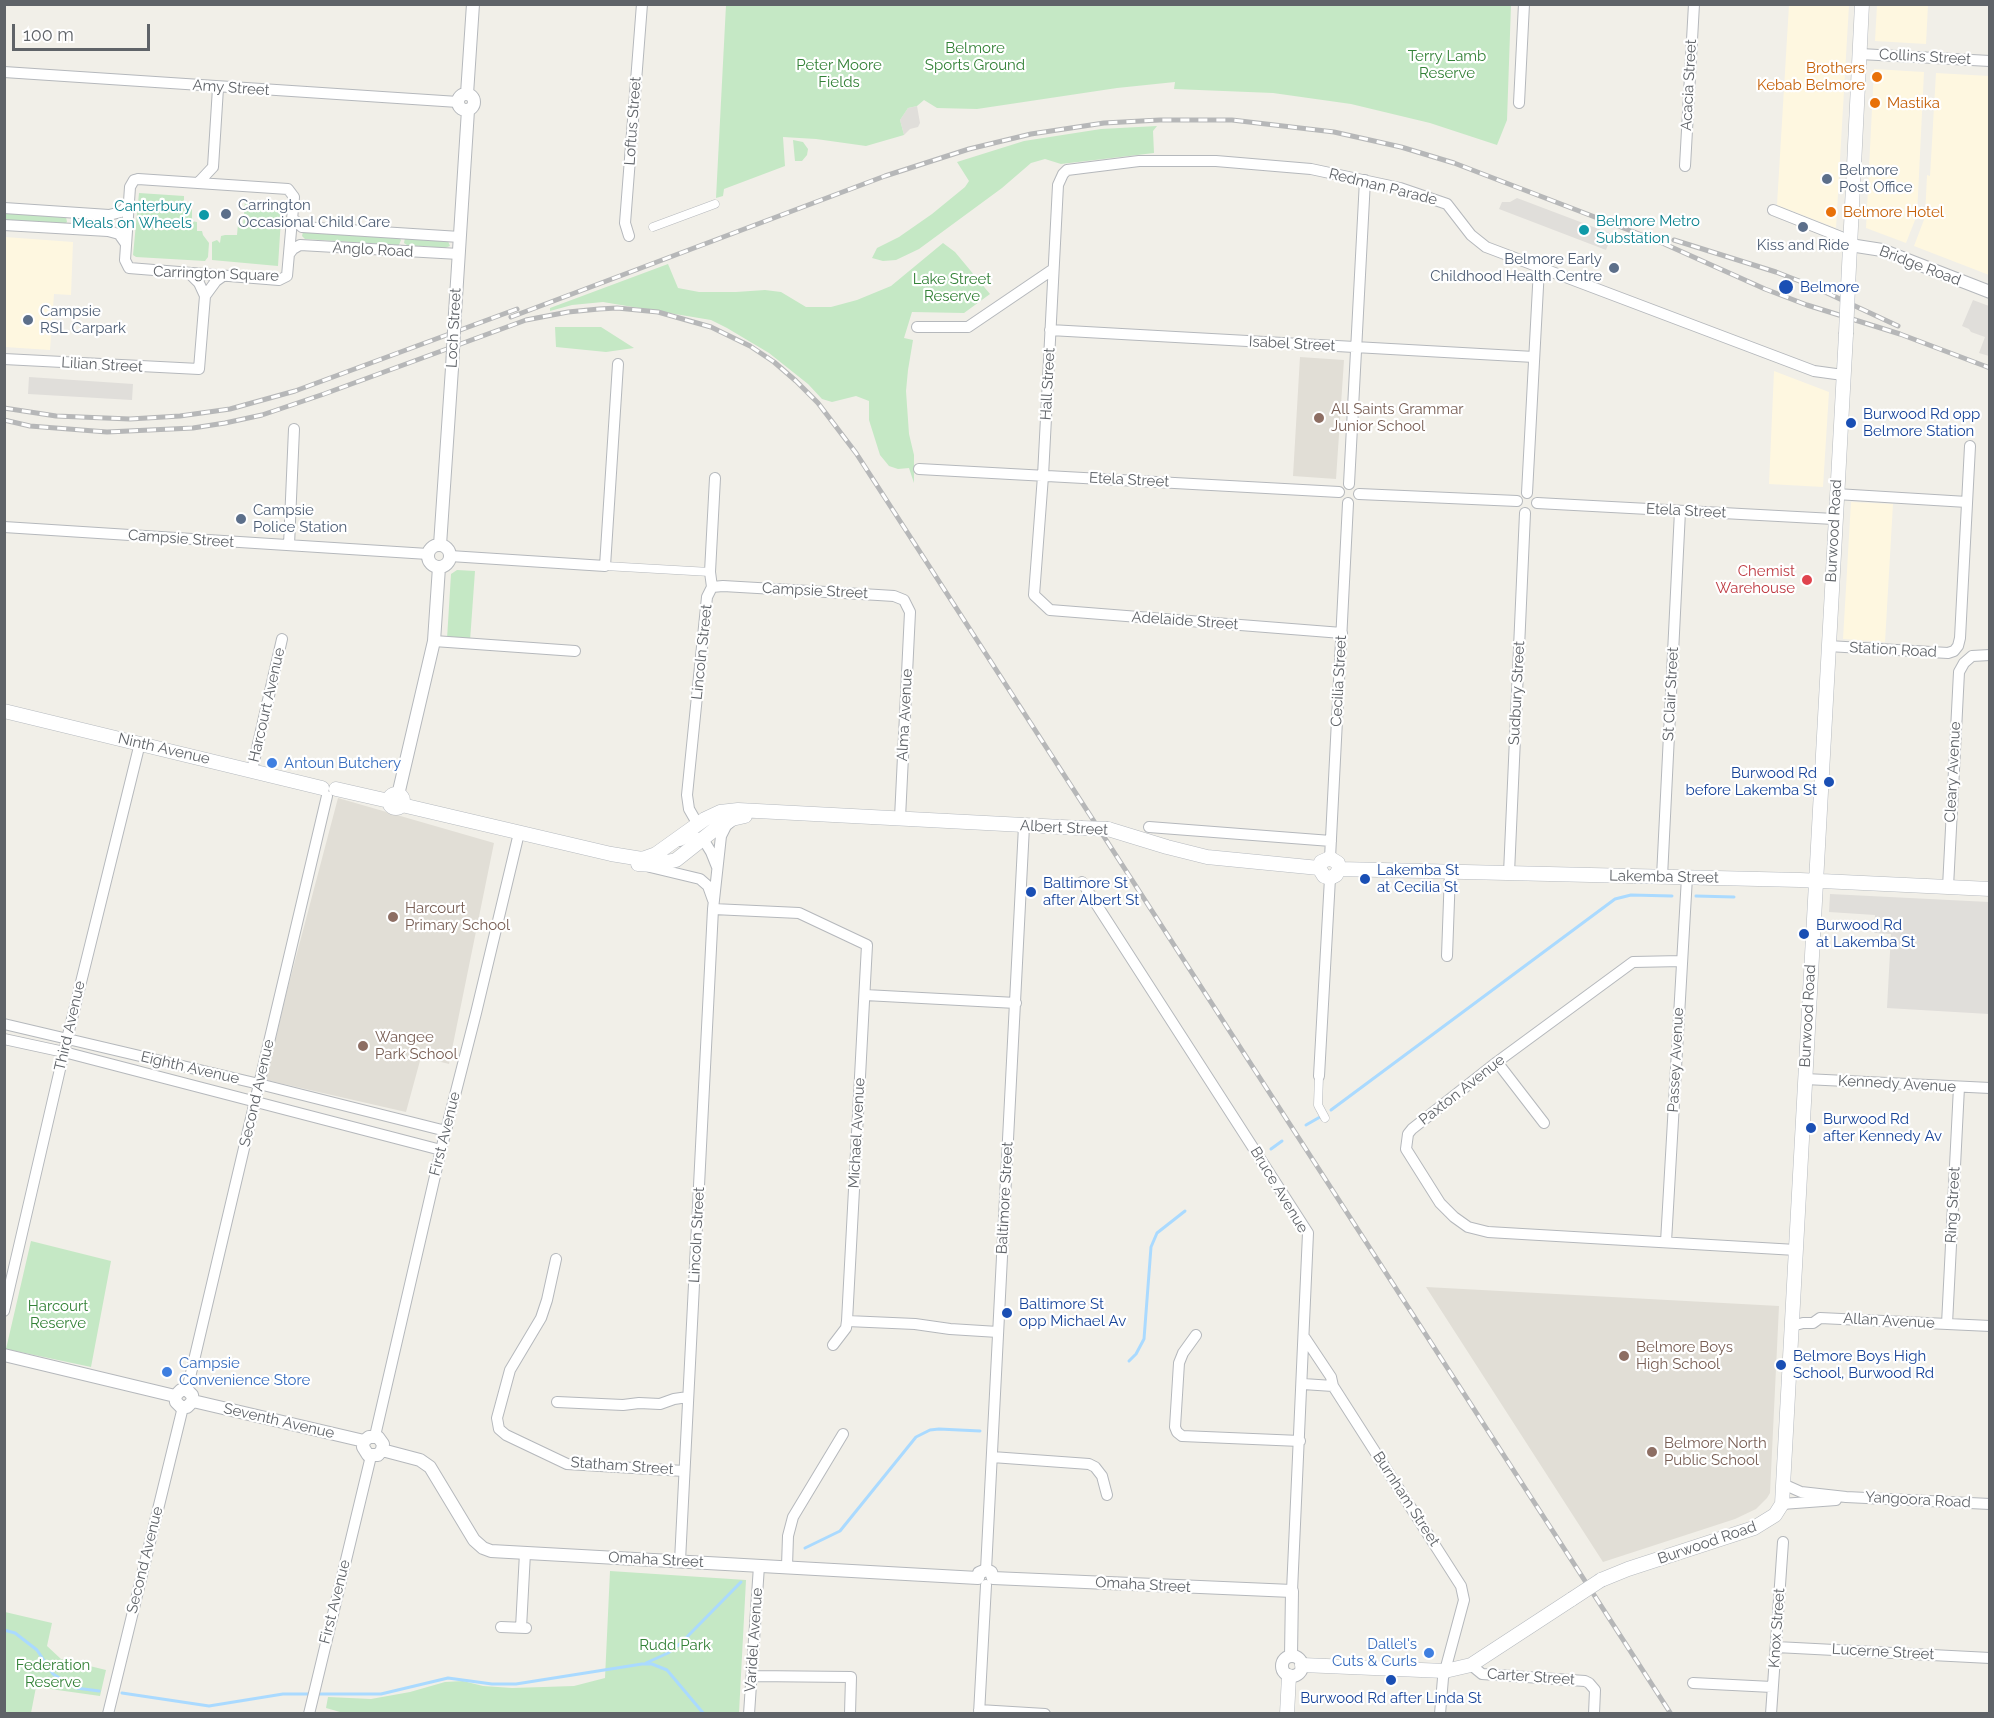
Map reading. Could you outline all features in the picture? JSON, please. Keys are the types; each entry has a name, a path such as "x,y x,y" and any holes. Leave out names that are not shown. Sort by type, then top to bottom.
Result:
{"main road":[{"name":"Burwood Road","path":"1302,1665 1445,1671 1471,1665 1601,1580 1754,1528 1775,1515 1782,1504 1862,4"},
{"name":"Ninth Avenue","path":"4,711 252,770 328,791 396,800 519,833 611,854"},
{"name":"Albert Street","path":"611,854 642,859 650,857 697,823 729,810 1108,829 1207,857 1330,868"},
{"name":"Albert Street","path":"611,854 643,865 654,866 676,860 719,826 740,816 804,813"},
{"name":"Lakemba Street","path":"1330,868 1815,881 1989,889"},
{"path":"1287,1713 1289,1676"}],"street":[{"name":"Loch Street","path":"440,545 460,237 464,102 473,4"},
{"name":"Loftus Street","path":"629,236 626,223 642,4"},
{"path":"1519,103 1524,4"},
{"name":"Acacia Street","path":"1685,166 1694,4"},
{"name":"Collins Street","path":"1860,54 1989,61"},
{"name":"Amy Street","path":"4,72 218,88 464,102"},
{"path":"218,88 213,167 224,184"},
{"name":"Redman Parade","path":"1063,174 1076,168 1113,163 1174,160 1270,164 1311,169 1365,180 1442,201 1453,210 1477,241 1486,247 1814,371 1843,375"},
{"path":"198,183 213,167"},
{"name":"Hall Street","path":"1034,595 1043,476 1058,184 1063,174"},
{"name":"Carrington Square","path":"134,180 198,183 288,189 294,197 289,271 284,279 129,268 125,260 128,205 130,186 134,180"},
{"path":"1349,484 1365,180"},
{"path":"653,227 715,204"},
{"path":"4,208 109,215 121,212 128,205"},
{"path":"1773,210 1841,237 1850,245"},
{"name":"Anglo Road","path":"292,218 302,227 460,237"},
{"path":"4,225 108,231 119,234 126,244"},
{"name":"Anglo Road","path":"290,253 300,245 459,254"},
{"name":"Bridge Road","path":"1850,245 1882,250 1989,292"},
{"path":"1527,493 1539,268"},
{"path":"917,327 968,327 1053,270"},
{"path":"190,274 199,283 205,296"},
{"path":"205,296 216,280 223,276"},
{"name":"Lilian Street","path":"4,359 200,369 205,296"},
{"name":"Isabel Street","path":"1050,330 1534,357"},
{"path":"605,566 618,364"},
{"path":"289,545 294,429"},
{"path":"1836,494 1967,501 1970,446"},
{"name":"Etela Street","path":"919,469 1339,492"},
{"name":"Lincoln Street","path":"697,823 689,809 687,795 707,597 712,587 710,572 715,478"},
{"path":"1349,484 1355,486 1359,494 1356,500 1348,503 1342,500 1339,492 1344,485 1349,484"},
{"path":"1527,493 1535,497 1537,503 1534,509 1525,513 1518,507 1517,501 1519,496 1527,493"},
{"path":"1359,494 1517,501"},
{"name":"Station Road","path":"1828,646 1948,653 1956,649 1960,638 1967,501"},
{"name":"Cecilia Street","path":"1325,1118 1318,1105 1319,1076 1348,503"},
{"name":"Etela Street","path":"1537,503 1834,519"},
{"name":"St Clair Street","path":"1662,877 1680,511"},
{"name":"Sudbury Street","path":"1509,873 1525,513"},
{"name":"Campsie Street","path":"4,528 428,554"},
{"path":"440,545 448,550 450,556 446,565 439,567 431,563 428,554 434,547 440,545"},
{"path":"450,556 710,572"},
{"path":"396,800 434,641 439,567"},
{"name":"Campsie Street","path":"712,587 894,596 904,600 910,612"},
{"name":"Adelaide Street","path":"1034,595 1050,610 1342,633"},
{"name":"Alma Avenue","path":"900,818 910,612"},
{"name":"Harcourt Avenue","path":"252,770 282,639"},
{"path":"434,641 575,651"},
{"name":"Cleary Avenue","path":"1948,887 1958,676 1966,659 1976,655 1989,655"},
{"name":"Third Avenue","path":"4,1311 67,1039 140,743"},
{"name":"Second Avenue","path":"108,1713 328,791"},
{"name":"Lincoln Street","path":"680,1561 714,909 723,831 740,816"},
{"name":"Baltimore Street","path":"979,1712 1024,826"},
{"path":"1149,827 1331,841"},
{"name":"First Avenue","path":"370,1439 519,833"},
{"path":"663,849 691,836 703,839 719,871"},
{"name":"Lincoln Street","path":"643,865 705,882 712,894 714,909"},
{"path":"1447,956 1450,872"},
{"name":"Passey Avenue","path":"1666,1242 1687,877"},
{"name":"Bruce Avenue","path":"1083,882 1308,1233 1291,1656"},
{"name":"Michael Avenue","path":"714,909 787,911 799,914 867,945 847,1321 846,1328 833,1345"},
{"name":"Paxton Avenue","path":"1682,961 1633,962 1497,1062 1408,1134 1406,1149 1440,1203 1454,1218 1468,1227 1488,1232 1796,1250"},
{"path":"865,995 1016,1003"},
{"name":"Eighth Avenue","path":"4,1024 446,1131"},
{"name":"Eighth Avenue","path":"4,1039 64,1052 441,1150"},
{"path":"1497,1062 1544,1123"},
{"name":"Kennedy Avenue","path":"1805,1079 1989,1088"},
{"name":"Ring Street","path":"1947,1324 1959,1087"},
{"name":"Statham Street","path":"556,1259 541,1318 510,1370 497,1420 499,1429 509,1437 567,1464 684,1471"},
{"name":"Allan Avenue","path":"1792,1326 1813,1323 1820,1318 1989,1326"},
{"path":"847,1321 915,1324 998,1332"},
{"path":"1196,1335 1179,1363 1175,1427 1178,1432 1182,1436 1300,1441"},
{"name":"Burnham Street","path":"1305,1338 1331,1377 1333,1386 1461,1586 1464,1600 1445,1671 1440,1713"},
{"name":"Seventh Avenue","path":"4,1355 370,1439"},
{"path":"1303,1384 1333,1386"},
{"path":"556,1402 660,1404 688,1397"},
{"path":"787,1566 788,1536 793,1517 843,1434"},
{"path":"370,1439 382,1441 377,1453 364,1450 370,1439"},
{"name":"First Avenue","path":"310,1708 377,1453"},
{"name":"Omaha Street","path":"377,1453 414,1458 430,1467 474,1540 483,1548 491,1551 986,1578 1292,1591"},
{"path":"992,1457 1076,1461 1089,1464 1095,1467 1102,1476 1107,1495"},
{"name":"Yangoora Road","path":"1783,1484 1801,1492 1846,1497 1989,1504"},
{"name":"Yangoora Road","path":"1782,1504 1846,1497"},
{"name":"Knox Street","path":"1771,1713 1783,1542"},
{"path":"501,1627 523,1628 525,1553"},
{"name":"Varidel Avenue","path":"749,1713 759,1566"},
{"name":"Lucerne Street","path":"1776,1647 1989,1658"},
{"path":"1291,1656 1299,1658 1302,1665 1299,1674 1289,1676 1284,1672 1282,1666 1283,1660 1291,1656"},
{"name":"Carter Street","path":"1471,1665 1482,1674 1578,1680 1589,1683 1595,1695 1594,1713"},
{"path":"752,1676 851,1677 850,1713"},
{"path":"1693,1683 1772,1687"},
{"path":"979,1712 1046,1713"}],"shaded area":[{"path":"1789,5 1849,5 1836,228 1777,205"},
{"path":"1877,5 1928,5 1926,44 1875,41"},
{"path":"1874,69 1924,72 1917,215 1906,243 1866,228"},
{"path":"1936,73 1989,76 1989,275 1914,246 1925,217 1927,175 1930,176"},
{"path":"917,106 920,123 918,127 910,129 904,135 900,120 908,108"},
{"path":"1517,198 1612,234 1606,250 1499,209 1502,202 1510,202"},
{"path":"5,237 73,242 71,295 54,294 50,350 5,347"},
{"path":"1973,300 1989,306 1989,356 1979,353 1985,337 1962,326"},
{"name":"All Saints Grammar Junior School","path":"1300,357 1344,360 1336,479 1293,476"},
{"path":"1774,371 1829,392 1823,487 1769,484"},
{"path":"29,377 133,384 132,400 28,394"},
{"path":"1851,502 1893,504 1885,642 1843,639"},
{"name":"Harcourt Primary School","path":"338,798 494,843 449,1064 421,1057 406,1112 266,1080"},
{"path":"1830,894 1989,902 1989,1014 1887,1008 1891,934 1874,933 1875,915 1829,912"},
{"path":"1426,1287 1779,1306 1770,1493 1767,1498 1756,1509 1735,1519 1603,1562"}],"green space":[{"path":"726,5 1511,5 1507,120 1497,145 1430,123 1351,104 1273,93 1174,89 1175,82 1117,88 977,109 937,108 924,100 917,106 908,108 900,120 904,135 866,146 783,137 785,166 724,189 723,196 716,198"},
{"path":"1157,126 1153,131 1154,153 1061,164 1045,159 1031,163 1002,188 919,249 896,260 883,261 872,258 877,248 899,237 965,187 969,181 957,162 1024,141 1101,129"},
{"path":"793,140 803,142 808,149 802,161 795,161"},
{"path":"139,193 184,196 184,207 192,209 192,221 197,222 197,231 202,231 209,243 208,257 205,261 133,255"},
{"path":"245,201 282,203 278,266 212,260 212,242 217,240 220,243 221,236 237,235 238,224 243,225"},
{"path":"4,213 66,217 67,222 65,224 5,221"},
{"path":"303,232 399,237 401,240 399,245 396,245 305,239 302,236"},
{"path":"405,238 448,241 450,246 445,248 407,245 404,243"},
{"name":"Lake Street Reserve","path":"943,243 955,252 990,294 964,313 912,312 904,338 913,340 906,391 909,434 914,455 914,483 909,468 898,469 889,466 880,455 869,420 869,401 856,396 832,402 822,399 808,384 769,353 711,320 603,302 572,305 550,311 550,308 668,264 678,288 699,292 765,290 781,292 806,307 831,307 857,300 891,286"},
{"path":"555,327 601,327 634,348 606,352 556,347"},
{"path":"457,570 475,571 470,641 447,639 451,574"},
{"name":"Harcourt Reserve","path":"31,1241 111,1261 91,1367 6,1349"},
{"name":"Rudd Park","path":"610,1571 746,1580 739,1713 347,1714 326,1708 328,1697 371,1699 410,1692 445,1682 463,1681 483,1686 512,1688 574,1686 605,1678"},
{"name":"Federation Reserve","path":"5,1612 52,1623 47,1646 61,1659 106,1670 100,1696 36,1687 31,1713 5,1713"}],"waterway":[{"path":"1331,1110 1615,899 1631,895 1672,896"},
{"path":"1696,896 1734,897"},
{"path":"1306,1125 1320,1117"},
{"path":"1271,1149 1282,1141"},
{"path":"1129,1361 1136,1354 1144,1339 1151,1247 1157,1233 1185,1211"},
{"path":"805,1548 840,1531 916,1437 930,1430 939,1429 980,1431"},
{"path":"646,1663 668,1653 681,1643 741,1582"},
{"path":"4,1630 15,1633 37,1650 53,1674 76,1688 99,1691"},
{"path":"317,1694 381,1694 448,1678 492,1684 516,1684 652,1664 667,1670 704,1714"},
{"path":"122,1693 209,1706 283,1694 311,1694"}],"railway":[{"path":"511,317 885,176 969,149 1031,134 1104,123 1232,120 1334,132 1401,147 1454,163 1660,242 1765,289 1807,305 1900,334 1990,368"},
{"path":"1674,240 1776,272 1898,326"},
{"path":"4,420 30,426 107,432 193,428 225,423 262,415 324,394 526,320 599,309 617,308 658,312 711,327 750,346 774,362 818,403 856,453 1671,1714"},
{"path":"4,408 56,416 130,419 180,416 230,409 295,391 517,309"}],"place":[{"name":"Brothers Kebab Belmore","path":"1877,77"},
{"name":"Mastika","path":"1875,103"},
{"name":"Belmore Post Office","path":"1827,179"},
{"name":"Belmore Hotel","path":"1831,212"},
{"name":"Carrington Occasional Child Care","path":"226,214"},
{"name":"Canterbury Meals on Wheels","path":"204,215"},
{"name":"Kiss and Ride","path":"1803,227"},
{"name":"Belmore Metro Substation","path":"1584,230"},
{"name":"Belmore Early Childhood Health Centre","path":"1614,268"},
{"name":"Belmore","path":"1786,287"},
{"name":"Campsie RSL Carpark","path":"28,320"},
{"name":"All Saints Grammar Junior School","path":"1319,418"},
{"name":"Burwood Rd opp Belmore Station","path":"1851,423"},
{"name":"Campsie Police Station","path":"241,519"},
{"name":"Chemist Warehouse","path":"1807,580"},
{"name":"Antoun Butchery","path":"272,763"},
{"name":"Burwood Rd before Lakemba St","path":"1829,782"},
{"name":"Lakemba St at Cecilia St","path":"1365,879"},
{"name":"Baltimore St after Albert St","path":"1031,892"},
{"name":"Harcourt Primary School","path":"393,917"},
{"name":"Burwood Rd at Lakemba St","path":"1804,934"},
{"name":"Wangee Park School","path":"363,1046"},
{"name":"Burwood Rd after Kennedy Av","path":"1811,1128"},
{"name":"Baltimore St opp Michael Av","path":"1007,1313"},
{"name":"Belmore Boys High School","path":"1624,1356"},
{"name":"Belmore Boys High School, Burwood Rd","path":"1781,1365"},
{"name":"Campsie Convenience Store","path":"167,1372"},
{"name":"Belmore North Public School","path":"1652,1452"},
{"name":"Dallel's Cuts & Curls","path":"1429,1653"},
{"name":"Burwood Rd after Linda St","path":"1391,1680"}],"park label":[{"name":"Belmore Sports Ground","path":"975,56"},
{"name":"Terry Lamb Reserve","path":"1447,64"},
{"name":"Peter Moore Fields","path":"839,74"}]}
